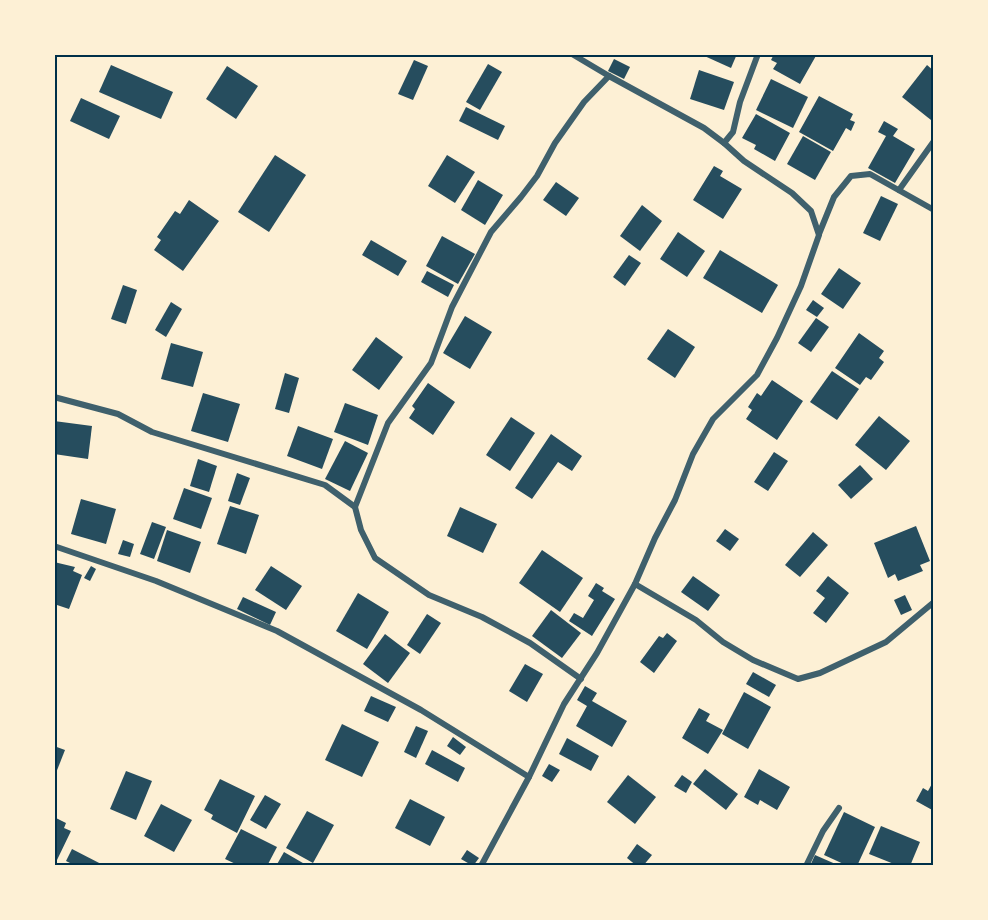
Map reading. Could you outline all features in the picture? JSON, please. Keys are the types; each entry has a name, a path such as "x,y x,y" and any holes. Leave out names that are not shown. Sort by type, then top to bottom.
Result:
{"street":[{"path":"572,54 704,128 744,161 792,193 811,211 819,235"},
{"path":"724,143 733,132 740,102 758,54"},
{"path":"581,679 530,643 482,617 429,595 375,558 361,530 355,507 388,423 431,363 452,307 491,232 522,197 537,176 555,143 584,102 609,76"},
{"path":"899,190 934,141"},
{"path":"481,866 564,705 635,584 675,500 693,454 713,420 757,375 777,338 801,286 834,197 851,176 870,174 934,210"},
{"path":"54,397 118,414 152,432 325,485 355,507"},
{"path":"54,546 156,581 278,631 421,710 528,777"},
{"path":"635,584 696,620 723,642 753,660 798,679 820,673 886,642 934,602"},
{"path":"806,866 839,808"}],"building":[{"path":"700,54 737,54 731,68"},
{"path":"774,54 817,54 800,84 773,69 777,63 771,60"},
{"path":"614,59 630,67 624,79 608,71"},
{"path":"414,60 428,66 413,100 398,94"},
{"path":"488,64 502,72 480,110 466,102"},
{"path":"111,65 173,92 161,119 99,92"},
{"path":"927,65 934,71 934,116 931,120 902,97"},
{"path":"227,66 258,86 236,119 206,99"},
{"path":"699,70 734,82 724,110 690,99"},
{"path":"771,79 808,97 793,128 756,110"},
{"path":"819,96 853,114 850,120 855,122 851,131 846,128 833,151 799,132"},
{"path":"81,98 120,116 109,139 70,121"},
{"path":"466,107 505,126 498,140 459,121"},
{"path":"756,114 790,133 775,161 754,149 756,145 742,138"},
{"path":"884,121 898,129 893,136 915,149 895,183 868,168 886,136 878,132"},
{"path":"803,136 831,152 815,180 787,164"},
{"path":"275,155 306,175 269,232 238,212"},
{"path":"447,155 475,172 455,203 428,186"},
{"path":"714,166 723,171 720,176 742,189 723,219 693,200"},
{"path":"478,180 503,195 485,225 461,210"},
{"path":"556,182 579,198 566,216 543,200"},
{"path":"881,196 898,204 880,241 863,233"},
{"path":"189,200 219,221 183,271 154,250 161,240 157,237 175,211 180,214"},
{"path":"642,205 662,221 640,251 620,236"},
{"path":"678,232 705,251 687,277 660,259"},
{"path":"442,236 475,254 458,284 426,266"},
{"path":"371,240 407,261 398,276 362,255"},
{"path":"720,250 778,285 762,313 703,278"},
{"path":"629,255 641,263 625,286 613,277"},
{"path":"839,268 861,283 843,309 821,294"},
{"path":"427,271 454,285 448,297 421,282"},
{"path":"123,285 137,290 126,324 111,319"},
{"path":"813,300 824,308 817,317 806,310"},
{"path":"171,302 182,309 166,337 155,330"},
{"path":"465,316 492,332 470,369 443,353"},
{"path":"816,318 829,327 811,352 798,343"},
{"path":"668,329 695,347 675,378 647,359"},
{"path":"859,333 884,351 879,358 884,362 871,380 866,377 860,385 835,368"},
{"path":"376,337 403,357 379,390 352,370"},
{"path":"171,343 203,352 193,387 161,379"},
{"path":"832,371 859,389 837,420 810,402"},
{"path":"285,373 299,378 289,413 275,409"},
{"path":"772,380 803,401 777,440 746,419 752,410 748,407 757,393 761,396"},
{"path":"428,383 455,402 433,435 409,418 415,409 412,406"},
{"path":"203,393 240,404 228,442 191,431"},
{"path":"345,403 378,415 368,445 334,432"},
{"path":"879,416 910,441 886,470 855,445"},
{"path":"511,417 535,433 510,471 486,455"},
{"path":"54,421 92,426 88,459 54,454"},
{"path":"298,426 333,439 322,469 287,456"},
{"path":"551,434 582,456 572,471 558,462 532,499 515,488"},
{"path":"345,441 368,453 350,491 325,479"},
{"path":"774,452 788,461 768,491 754,482"},
{"path":"198,459 217,466 209,492 190,486"},
{"path":"860,465 873,479 851,499 838,485"},
{"path":"237,473 250,478 240,505 228,501"},
{"path":"184,488 212,498 201,529 173,519"},
{"path":"81,499 116,509 106,544 71,534"},
{"path":"230,506 259,515 246,554 217,544"},
{"path":"460,507 497,524 483,553 447,536"},
{"path":"152,522 166,527 154,559 140,554"},
{"path":"916,526 930,561 920,565 923,571 898,581 895,574 888,578 874,543"},
{"path":"725,529 739,539 730,551 716,541"},
{"path":"167,530 201,542 190,573 157,561"},
{"path":"813,532 828,545 800,577 785,565"},
{"path":"123,540 134,544 130,557 118,554"},
{"path":"542,550 583,578 560,612 519,583"},
{"path":"54,562 75,567 73,571 82,575 69,609 54,604"},
{"path":"91,566 96,569 90,581 84,578"},
{"path":"271,566 302,586 286,610 255,590"},
{"path":"693,576 720,595 708,611 681,592"},
{"path":"828,576 849,593 826,623 813,613 825,598 816,591"},
{"path":"596,583 604,588 602,591 615,599 592,636 569,621 574,613 583,618 594,600 588,596"},
{"path":"358,593 389,612 367,649 336,631"},
{"path":"905,595 912,610 901,615 894,600"},
{"path":"243,597 276,612 270,625 237,609"},
{"path":"551,610 581,633 562,658 532,636"},
{"path":"427,614 441,623 420,654 407,645"},
{"path":"667,633 677,641 654,673 640,662 659,636 663,638"},
{"path":"385,634 410,653 388,683 363,664"},
{"path":"525,664 543,674 527,702 509,691"},
{"path":"753,672 776,685 769,697 746,684"},
{"path":"585,686 597,693 592,701 627,721 612,747 576,726 587,706 577,700"},
{"path":"744,692 771,707 748,749 722,734"},
{"path":"371,696 396,707 388,722 364,711"},
{"path":"699,708 710,714 706,721 723,730 708,754 682,738"},
{"path":"342,724 379,742 362,777 325,760"},
{"path":"416,726 428,731 416,758 404,752"},
{"path":"453,737 466,747 460,755 447,746"},
{"path":"567,738 599,756 591,771 559,754"},
{"path":"54,746 65,750 54,778"},
{"path":"432,750 465,768 458,782 425,764"},
{"path":"549,764 560,770 552,782 542,776"},
{"path":"705,769 738,794 726,810 693,784"},
{"path":"759,769 790,787 777,810 760,800 758,805 744,797"},
{"path":"126,771 152,781 136,820 110,809"},
{"path":"628,775 656,797 635,824 607,802"},
{"path":"682,775 692,782 686,793 674,786"},
{"path":"220,779 255,796 237,833 211,819 213,815 204,810"},
{"path":"934,780 934,811 916,801 923,788 928,791"},
{"path":"265,795 281,804 266,829 250,820"},
{"path":"410,799 445,817 430,846 395,828"},
{"path":"161,804 192,820 174,852 144,836"},
{"path":"307,811 334,825 313,863 286,848"},
{"path":"844,812 875,827 857,866 848,866 824,855"},
{"path":"54,817 66,823 64,828 71,831 57,860 54,859"},
{"path":"881,826 920,842 910,866 899,866 869,854"},
{"path":"241,829 277,847 267,866 240,866 225,859"},
{"path":"637,844 652,855 643,866 637,866 627,858"},
{"path":"72,849 105,866 76,866 66,861"},
{"path":"467,850 479,858 473,866 461,859"},
{"path":"284,852 308,866 276,866"},
{"path":"815,855 840,866 810,866"}]}
